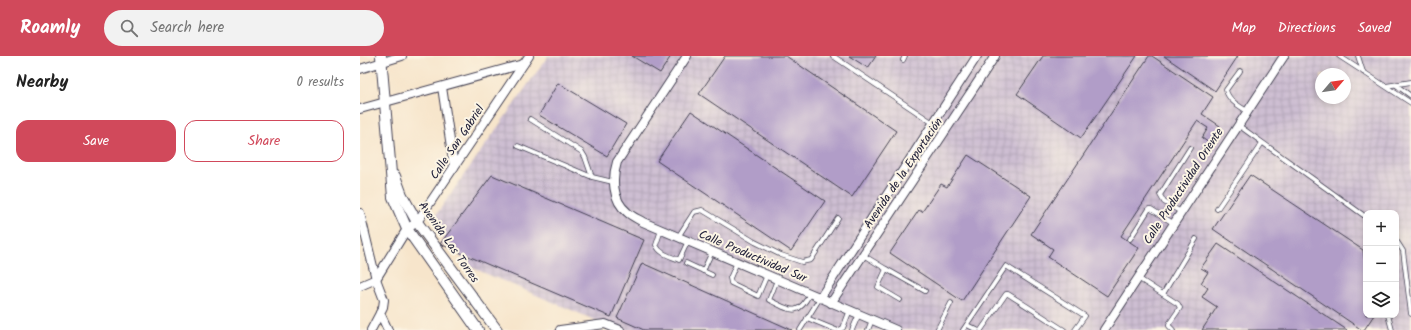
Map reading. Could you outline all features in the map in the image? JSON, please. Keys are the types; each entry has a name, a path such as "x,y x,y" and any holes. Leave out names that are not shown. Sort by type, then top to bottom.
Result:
{"street":[{"path":"360,69 381,59 402,56"},
{"name":"Calle San Gabriel","path":"376,279 407,229 416,222 529,56"},
{"path":"614,185 614,172 617,162 687,56"},
{"name":"Avenida de la Exportación","path":"820,298 977,56"},
{"name":"Avenida de la Exportación","path":"831,303 995,56"},
{"name":"Calle Productividad Oriente","path":"1104,330 1284,56"},
{"path":"381,59 390,163"},
{"path":"360,109 523,64"},
{"path":"964,75 977,83"},
{"path":"442,86 454,167"},
{"name":"Avenida Las Torres","path":"390,163 402,195 416,222 497,330"},
{"name":"Avenida Las Torres","path":"390,163 393,197 407,229 478,330"},
{"name":"Calle Productividad Sur","path":"614,185 618,200 626,212 643,222 892,329"},
{"path":"360,213 363,237 384,300 383,307 371,330"},
{"path":"360,286 376,279"},
{"path":"380,313 388,330"},
{"path":"560,330 605,324 620,330"}],"lane":[{"path":"833,56 933,123"},
{"path":"1339,56 1411,103"},
{"path":"1358,56 1363,72"},
{"path":"1240,71 1226,90 1228,96 1247,111"},
{"path":"1385,86 1411,82"},
{"path":"1396,85 1411,96"},
{"path":"530,120 582,152 592,177"},
{"path":"1238,125 1363,215"},
{"path":"1217,209 1262,143"},
{"path":"518,146 614,185"},
{"path":"1181,212 1164,202 1160,195 1190,148"},
{"path":"1130,239 1149,209 1173,224"},
{"path":"678,237 694,212 702,210 755,242 781,255 806,262 811,260 838,218"},
{"path":"661,230 656,245 657,249 662,253 679,260 688,242"},
{"path":"1163,294 1196,239"},
{"path":"1399,245 1403,251 1411,314"},
{"path":"703,271 712,252"},
{"path":"863,255 886,270 925,291"},
{"path":"736,262 730,278 731,283 750,293 758,296 767,275"},
{"path":"686,263 712,275"},
{"path":"964,330 1006,266 1085,316 1076,330"},
{"path":"886,270 878,288 900,300"},
{"path":"1138,278 1180,306 1169,324 1173,330"},
{"path":"778,280 769,300 791,310 800,309 805,304 810,293"},
{"path":"981,330 1006,294 1064,330"},
{"path":"800,330 820,298"},
{"path":"937,330 951,303"},
{"path":"807,318 838,330 843,328 850,310"},
{"path":"852,330 859,314"},
{"path":"1389,318 1392,330"},
{"path":"868,330 872,320"},
{"path":"967,325 977,330"}],"shaded area":[{"path":"548,56 1411,56 1411,330 618,330 468,266 433,219"}],"building":[{"path":"632,56 671,56 660,73"},
{"path":"725,56 786,56 896,131 852,197 699,94"},
{"path":"849,56 876,56 868,68"},
{"path":"1043,56 1137,56 1081,138 1017,94"},
{"path":"1149,56 1152,56 1213,97 1202,114 1220,126 1209,143 1202,138 1208,128 1197,121 1121,236 1139,248 1107,296 1048,257 1053,249 1031,234"},
{"path":"1164,56 1238,56 1215,91"},
{"path":"558,83 626,124 607,156 539,115"},
{"path":"691,111 825,201 791,251 657,161"},
{"path":"968,155 1031,196 962,301 890,253 919,210 922,212 941,184 947,187"},
{"path":"492,175 644,240 611,317 440,244"},
{"path":"1250,175 1363,250 1363,318 1372,318 1364,330 1362,330 1213,229"},
{"path":"1218,244 1347,330 1202,330 1217,307 1202,297 1208,288 1201,283 1208,272 1201,268"},
{"path":"642,263 792,330 644,330 617,318"}]}
